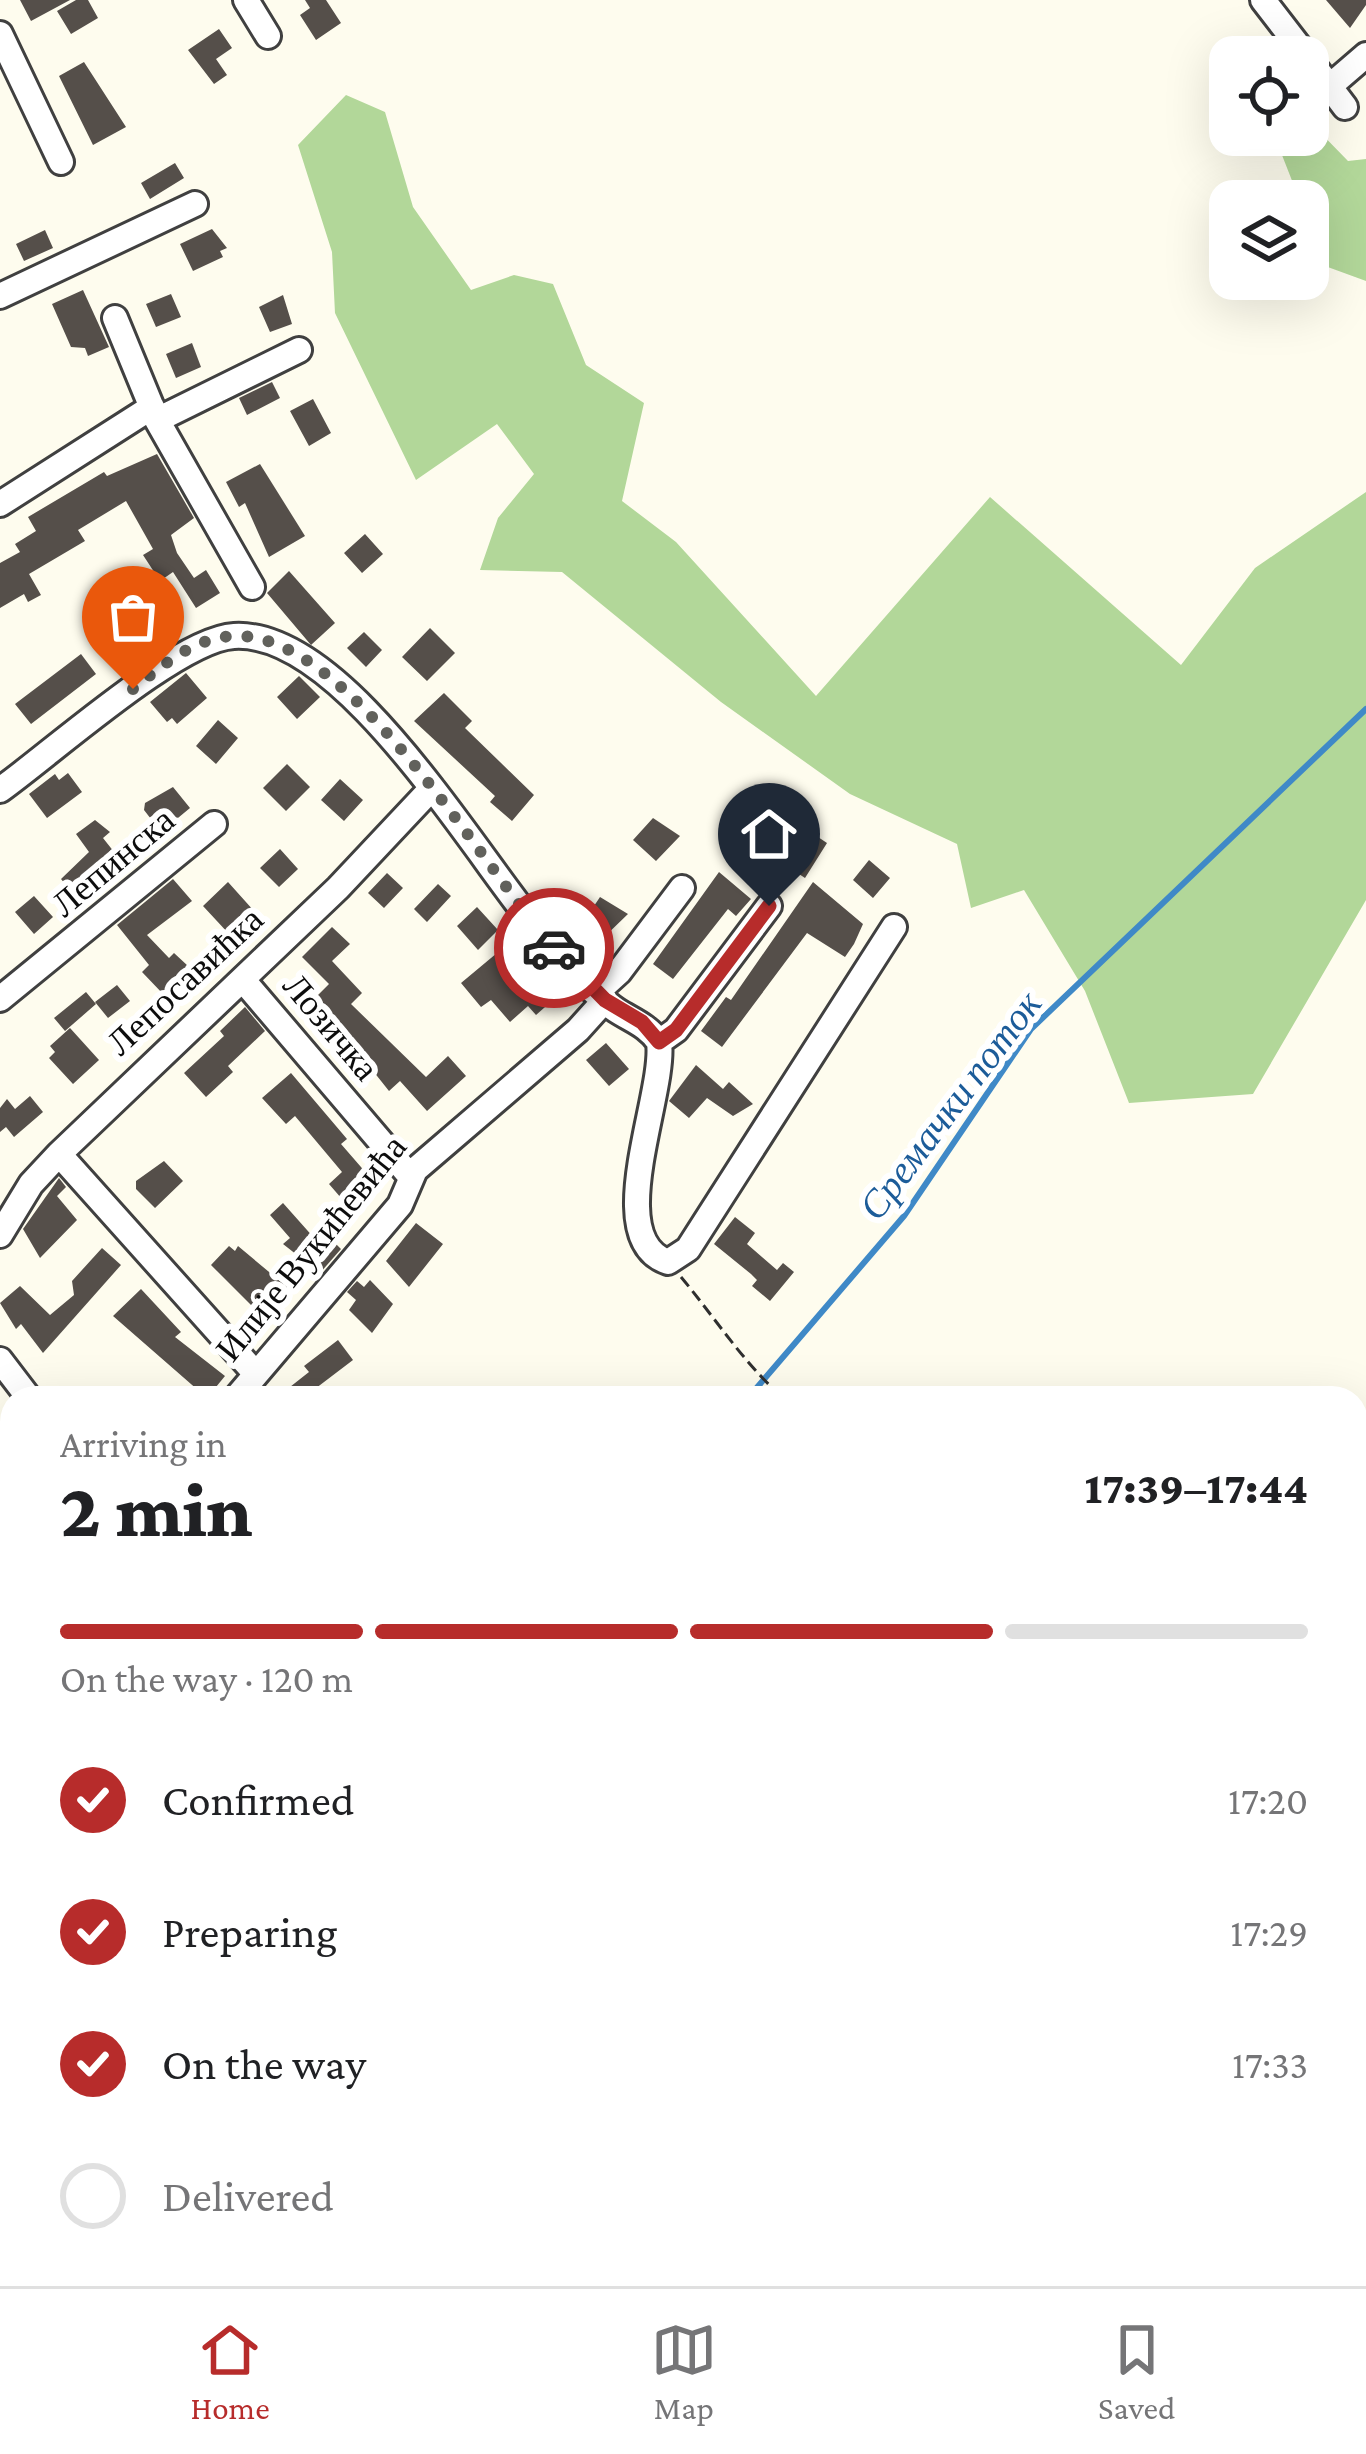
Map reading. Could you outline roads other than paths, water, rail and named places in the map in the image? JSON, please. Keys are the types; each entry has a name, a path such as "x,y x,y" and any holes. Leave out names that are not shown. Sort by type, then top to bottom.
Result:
{"street":[{"path":"246,0 268,36"},
{"path":"1263,0 1291,36"},
{"path":"0,34 61,162"},
{"path":"1329,84 1338,96 1366,56"},
{"path":"0,296 195,204"},
{"path":"116,318 154,413 253,587"},
{"path":"0,504 154,413 299,350"},
{"path":"0,790 165,664 206,641 231,635 277,641 308,660 389,735 513,902 601,996 642,1022 659,1042 658,1079 634,1210 648,1246 668,1262 688,1249 894,928"},
{"name":"Лепосавићка","path":"0,1235 10,1194 59,1154 243,980 431,788"},
{"name":"Лепинска","path":"0,1000 214,824"},
{"name":"Илије Вукићевића","path":"246,1386 400,1205 410,1176 601,996 682,888"},
{"path":"659,1042 676,1030 769,906"},
{"name":"Лозичка","path":"243,980 410,1176"},
{"path":"59,1154 256,1374"},
{"path":"0,1360 19,1386"}],"waterway":[{"name":"Сремачки поток","path":"758,1386 904,1216 1031,1029 1366,709"}]}
